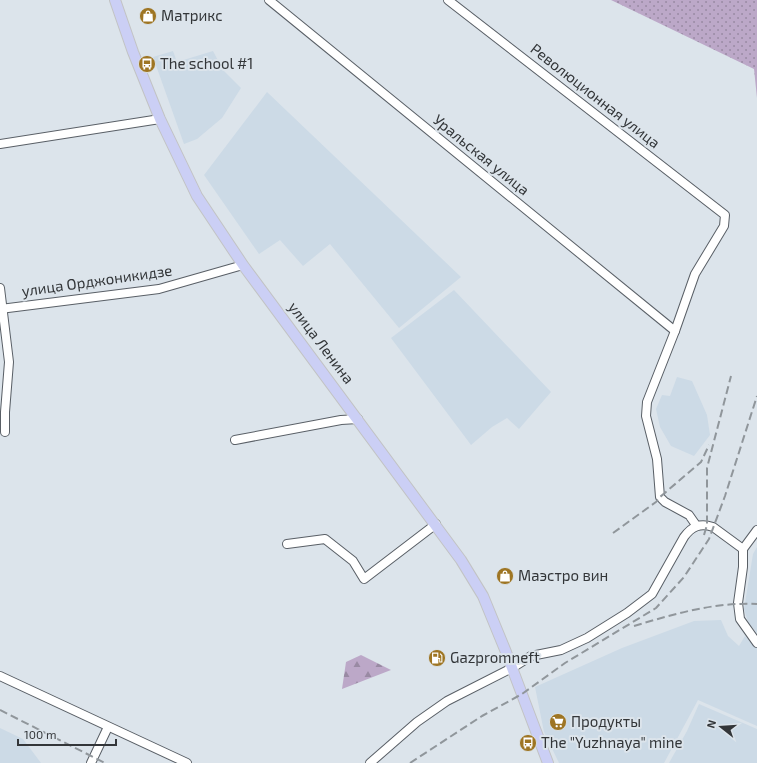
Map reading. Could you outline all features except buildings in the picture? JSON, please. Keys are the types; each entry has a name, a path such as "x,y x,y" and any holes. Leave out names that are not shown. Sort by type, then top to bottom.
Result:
{"main road":[{"name":"улица Ленина","path":"115,0 133,52 160,119 198,196 243,265 462,560 483,596 548,763"}],"street":[{"name":"Уральская улица","path":"269,0 675,331"},
{"name":"Революционная улица","path":"448,0 725,215 724,226 695,274 675,331"},
{"path":"0,144 160,119"},
{"name":"улица Орджоникидзе","path":"1,309 159,289 243,265"},
{"path":"0,288 1,309 9,362 5,432"},
{"path":"675,331 647,402 646,416 657,458 660,497 665,502 689,516 696,525"},
{"path":"235,440 341,420 358,419"},
{"path":"287,544 325,539 352,561 364,579 436,524"},
{"path":"370,763 417,722 447,701 512,668 531,656 561,650 587,638 652,594 684,537 696,525 707,525 713,527 743,549"},
{"path":"757,530 743,549 744,568 738,603 740,619 757,643"},
{"path":"0,676 187,763"},
{"path":"91,763 108,727"}],"shaded area":[{"path":"173,51 177,62 213,51 223,70 241,88 222,118 197,139 184,144 153,57"},
{"path":"267,92 461,277 399,328 330,244 303,266 280,240 259,254 204,175"},
{"path":"454,290 551,392 519,429 507,418 492,427 471,445 391,338"},
{"path":"677,377 692,381 707,415 710,435 694,456 671,446 660,427 656,409 662,395 670,396"},
{"path":"757,547 757,633 748,622 744,609 753,554"},
{"path":"721,620 728,636 739,646 745,636 757,648 757,726 698,700 664,763 559,763 544,732 535,687 622,648 694,621"},
{"path":"699,704 757,729 757,763 669,763 687,731"},
{"path":"0,728 23,739 41,763 0,763"}],"green space":[{"path":"611,0 757,0 757,98 754,69"},
{"path":"361,655 391,670 342,689 346,662"}],"railway":[{"path":"704,535 707,525 707,468 731,376"},
{"path":"410,763 482,716 522,694 565,663 656,608 684,577 709,539 725,496 757,396"},
{"path":"613,533 656,502 701,462 709,445"},
{"path":"634,626 679,613 710,607 757,604"},
{"path":"0,710 105,763"}],"place":[{"name":"Матрикс","path":"148,16"},
{"name":"The school #1","path":"147,64"},
{"name":"Маэстро вин","path":"505,576"},
{"name":"Gazpromneft","path":"437,658"},
{"name":"Продукты","path":"558,722"},
{"name":"The \"Yuzhnaya\" mine","path":"528,743"}]}
